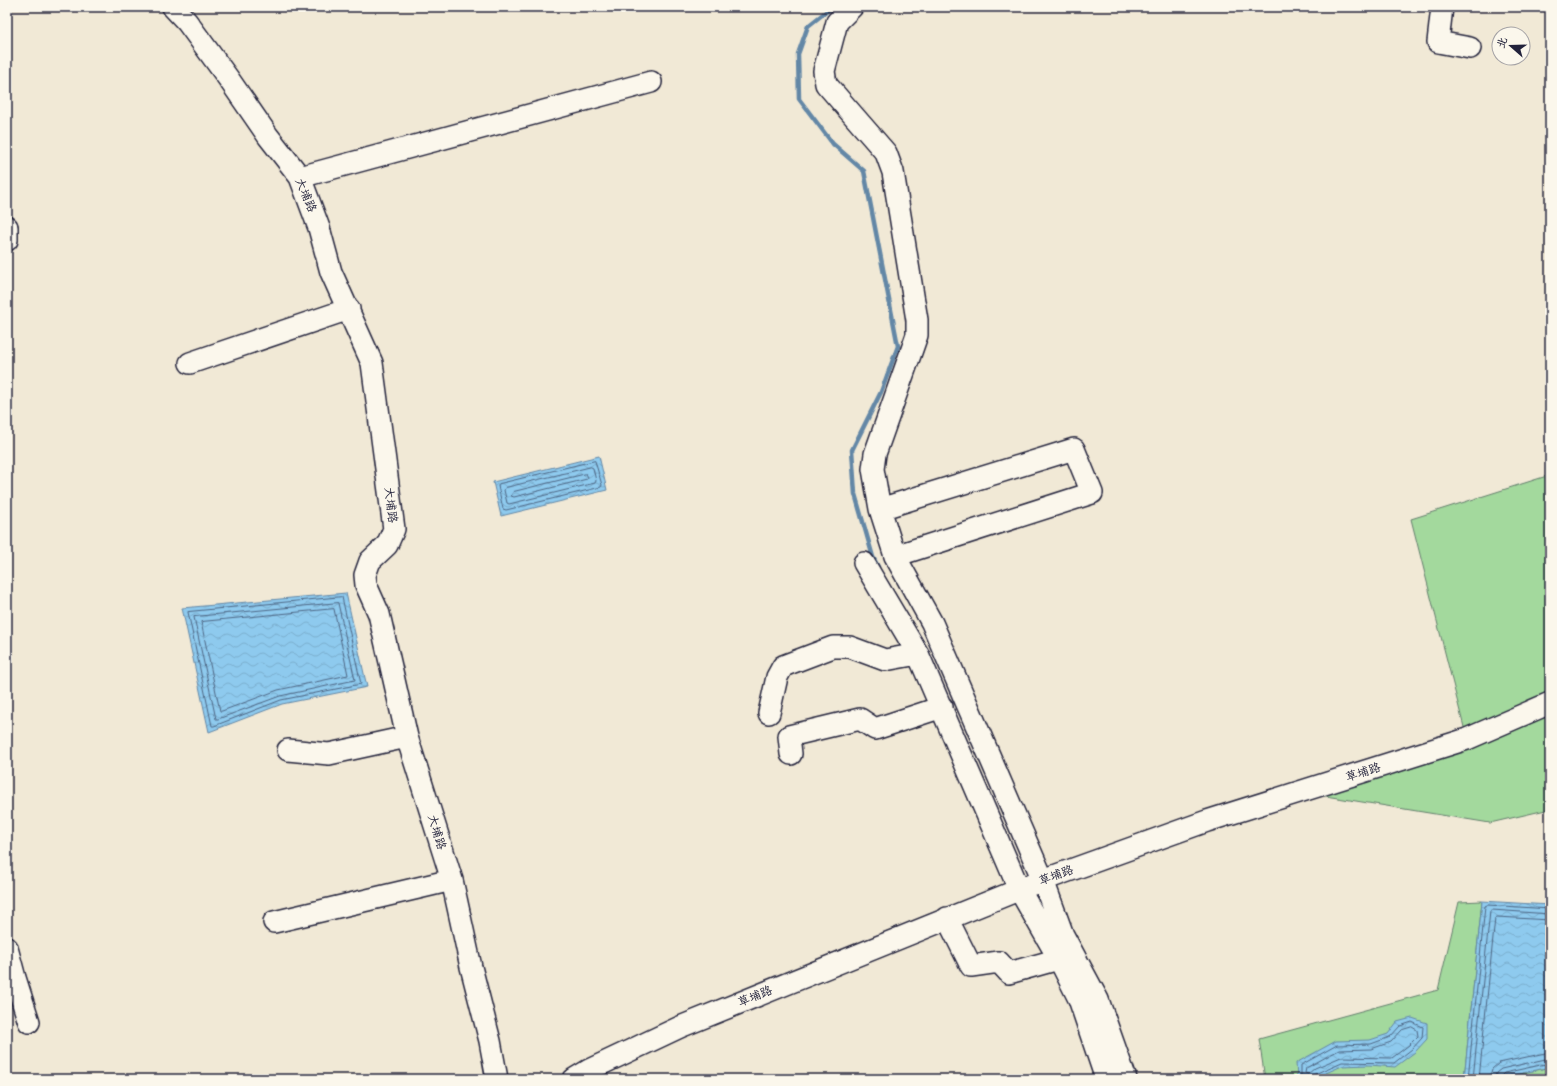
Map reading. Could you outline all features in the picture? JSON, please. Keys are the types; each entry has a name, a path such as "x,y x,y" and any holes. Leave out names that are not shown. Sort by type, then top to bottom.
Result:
{"street":[{"name":"大埔路","path":"173,7 187,22 268,136 300,177 319,228 331,272 349,309 372,363 394,529 387,545 370,561 365,575 366,585 379,614 407,737 452,880 471,968 490,1041 497,1079"},
{"path":"852,7 837,22 824,71 826,84 886,153 893,172 917,320 917,335 875,454 873,469 880,509 895,556 932,623 1043,880 1063,935 1098,1000 1126,1079"},
{"path":"1442,7 1438,42 1470,48"},
{"path":"300,177 651,82"},
{"path":"7,227 7,240"},
{"path":"190,364 349,309"},
{"path":"880,509 1074,449 1092,494 895,556"},
{"path":"864,563 918,654 1019,889 1059,959 1079,1000 1106,1079"},
{"path":"769,713 777,677 784,666 819,652 833,647 850,647 885,660 918,654"},
{"name":"草埔路","path":"585,1076 680,1027 1019,889 1207,821 1467,739 1550,703"},
{"path":"791,754 789,736 860,719 875,729 942,707"},
{"path":"288,750 329,754 407,737"},
{"path":"274,922 452,880"},
{"path":"947,918 971,966 999,962 1009,973 1059,959"},
{"path":"7,948 29,1022"}],"green space":[{"path":"1550,475 1550,809 1490,823 1301,792 1467,739 1411,519"},
{"path":"1482,901 1464,1079 1265,1079 1259,1039 1438,990 1459,902"},
{"path":"1550,1067 1550,1079 1496,1079"}],"water":[{"path":"599,456 607,490 501,516 493,482"},
{"path":"346,593 367,687 282,704 209,732 182,608"},
{"path":"1482,901 1550,905 1550,1067 1496,1079 1464,1079"},
{"path":"1412,1018 1427,1023 1427,1039 1415,1052 1395,1067 1369,1065 1342,1066 1315,1079 1297,1079 1296,1063 1336,1041 1370,1040 1388,1034 1397,1022"}],"waterway":[{"path":"832,7 808,26 798,54 799,99 833,144 864,171 898,346 881,392 852,450 855,494 873,557 878,567"}]}
